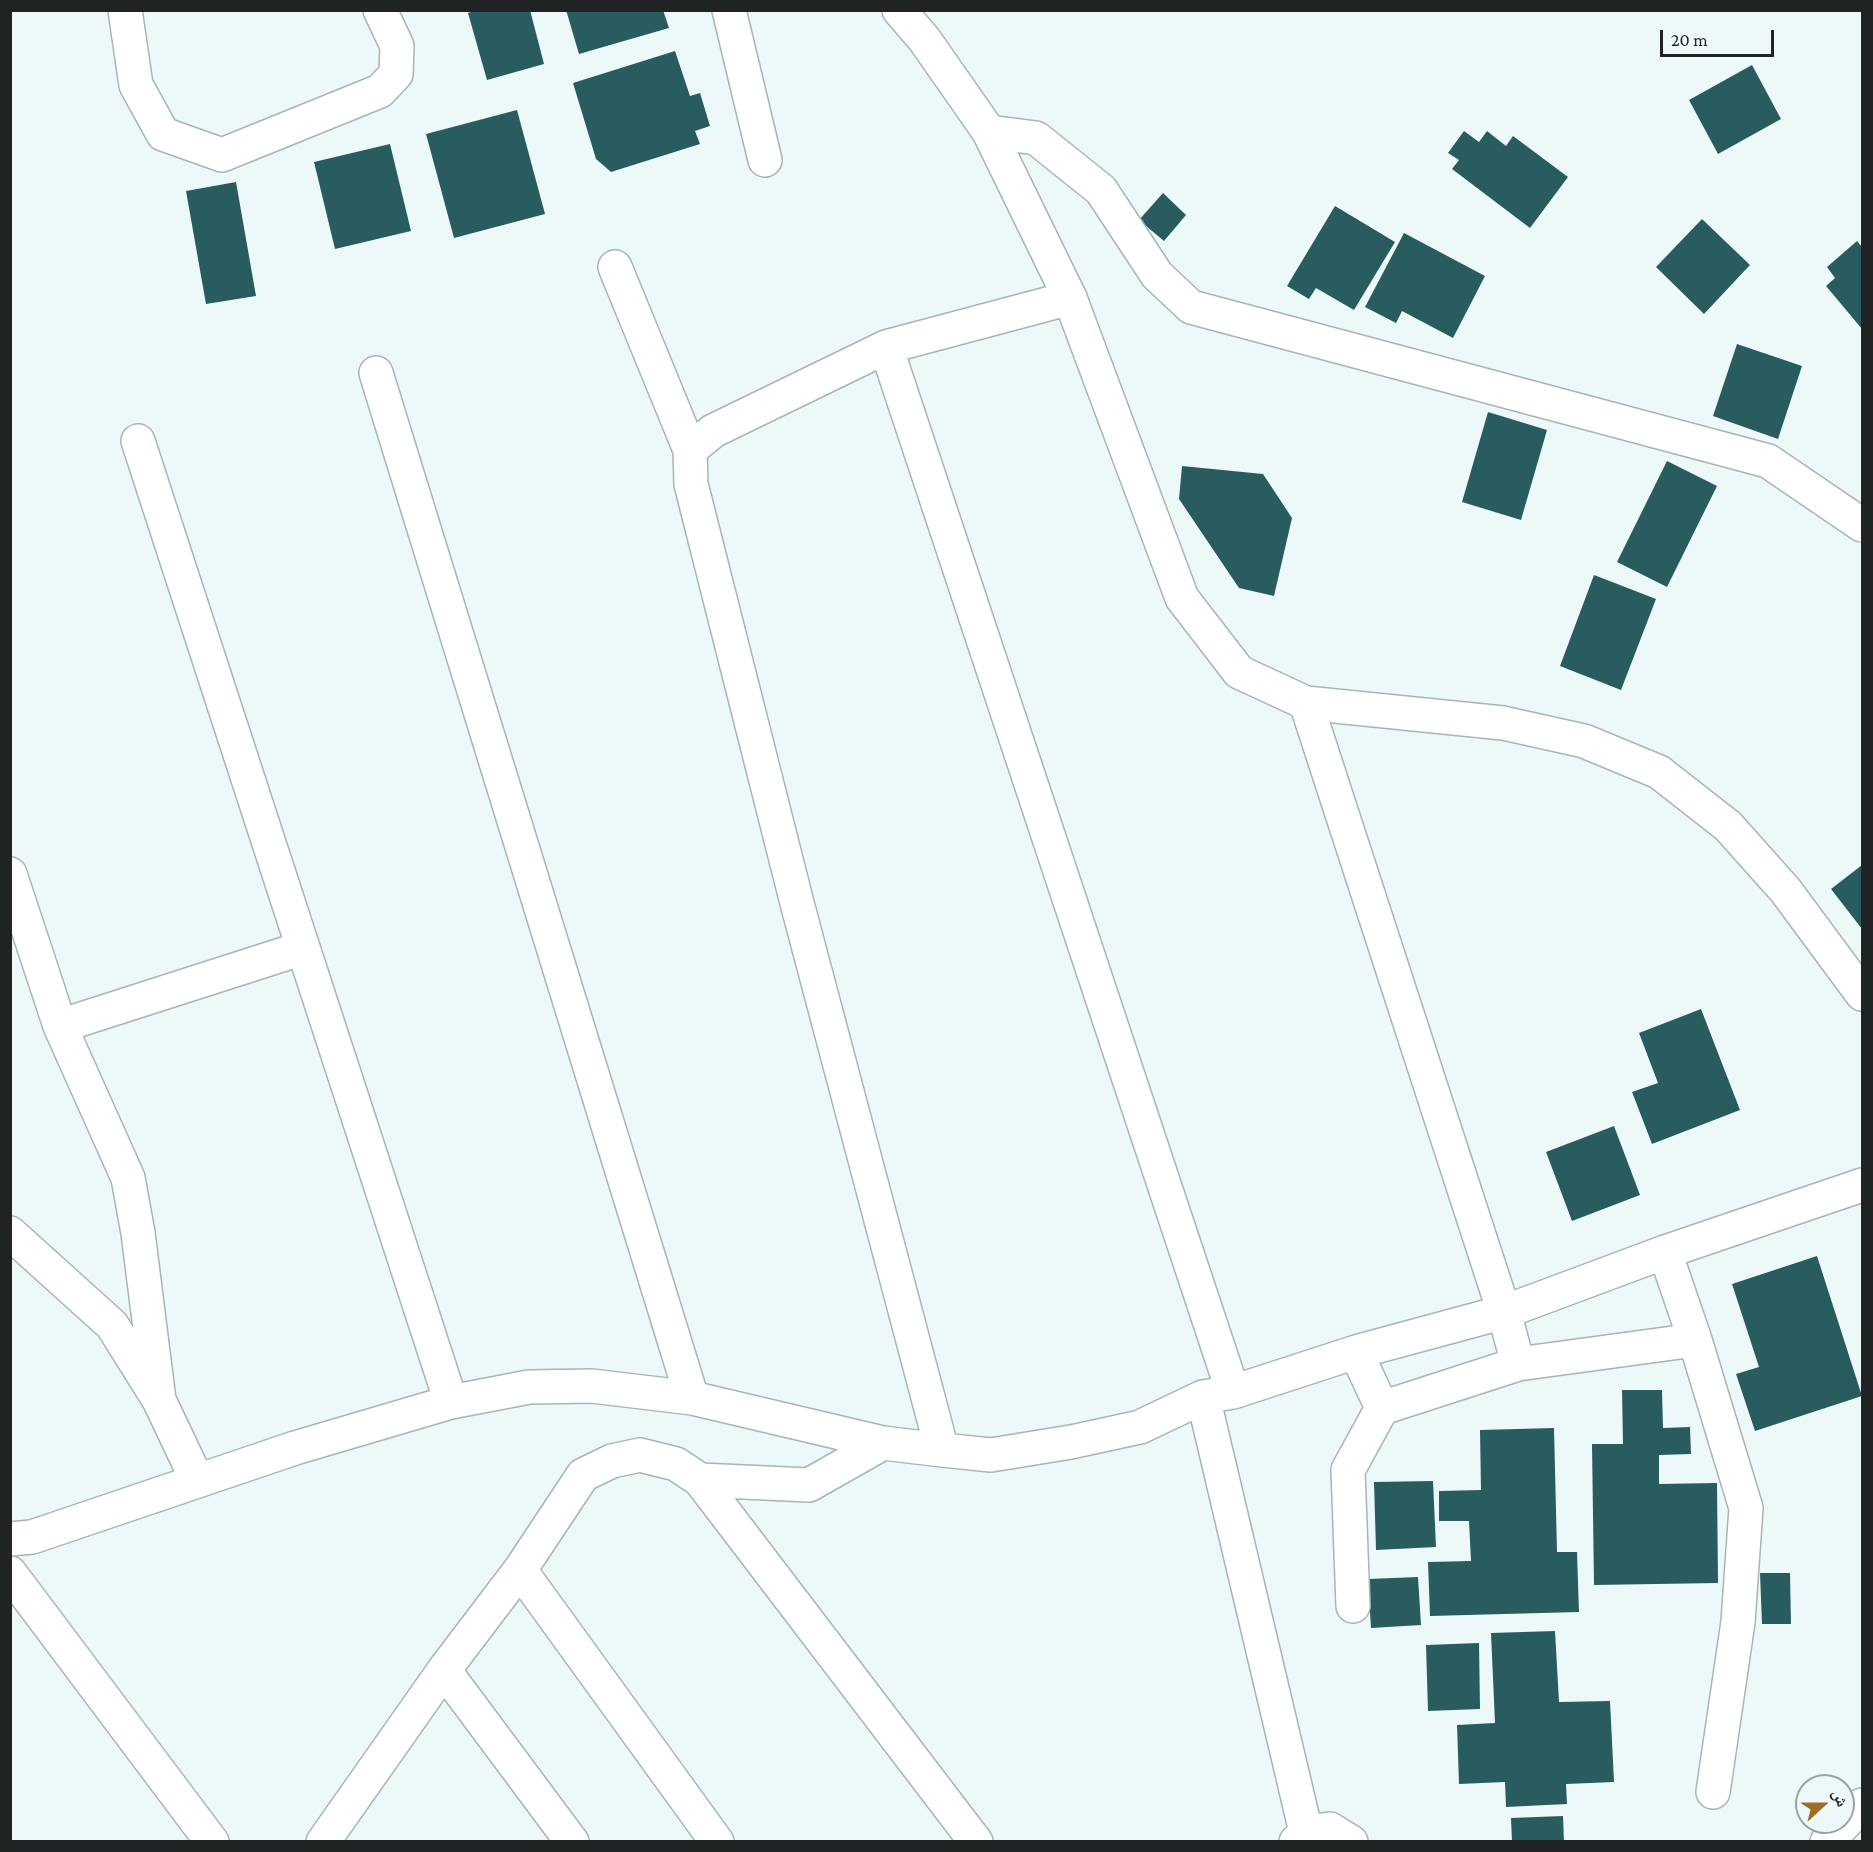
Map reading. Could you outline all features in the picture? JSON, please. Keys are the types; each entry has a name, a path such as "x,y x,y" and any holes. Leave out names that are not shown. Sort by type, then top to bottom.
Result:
{"street":[{"path":"125,10 136,85 163,134 222,155 380,91 396,74 397,46 380,10"},
{"path":"729,10 765,160"},
{"path":"899,10 924,39 989,132 1070,298 1182,598 1239,672 1306,703 1503,723 1584,741 1659,772 1728,826 1786,891 1863,994"},
{"path":"989,132 1036,138 1101,190 1157,275 1191,307 1768,460 1863,525"},
{"path":"615,267 690,450 691,484 785,856 942,1450"},
{"path":"690,450 713,431 886,347 1070,298"},
{"path":"886,347 1218,1395 1301,1837 1330,1829 1351,1842"},
{"path":"376,373 692,1398"},
{"path":"138,441 451,1402"},
{"path":"1306,703 1504,1312 1518,1364"},
{"path":"10,874 60,1026 128,1178 138,1233 159,1400"},
{"path":"60,1026 303,948"},
{"path":"10,1539 32,1538 197,1480 451,1402 528,1387 592,1386 692,1398 883,1443 991,1455 1071,1442 1140,1426 1218,1395 1356,1353 1504,1312 1665,1252 1863,1185"},
{"path":"10,1233 112,1325 159,1400 197,1480"},
{"path":"1665,1252 1695,1340 1746,1508 1738,1622 1713,1792"},
{"path":"1353,1606 1348,1470 1382,1408 1518,1364 1695,1340"},
{"path":"1356,1353 1382,1408"},
{"path":"700,1480 809,1485 883,1443"},
{"path":"337,1835 444,1670 520,1570 583,1475 612,1461 640,1455 676,1464 700,1480 976,1842"},
{"path":"520,1570 717,1842"},
{"path":"10,1573 212,1842"},
{"path":"444,1670 572,1842"},
{"path":"1827,1842 1863,1805"}],"building":[{"path":"476,10 530,10 544,64 487,80 468,13"},
{"path":"566,10 663,10 669,28 579,54"},
{"path":"675,51 690,96 700,93 710,126 695,131 700,144 611,172 596,159 573,83"},
{"path":"1752,65 1781,119 1718,154 1689,100"},
{"path":"517,110 545,214 454,238 426,134"},
{"path":"1464,131 1479,142 1487,131 1506,146 1513,136 1568,177 1530,228 1452,169 1459,160 1448,153"},
{"path":"390,144 411,231 335,249 314,162"},
{"path":"236,182 256,296 206,304 186,191"},
{"path":"1163,193 1186,215 1164,241 1139,220"},
{"path":"1335,206 1395,242 1354,310 1316,288 1309,299 1287,286"},
{"path":"1702,219 1750,265 1704,314 1656,267"},
{"path":"1404,233 1485,276 1453,338 1402,311 1396,323 1365,307"},
{"path":"1857,241 1862,247 1862,329 1826,286 1835,278 1827,267"},
{"path":"1737,344 1802,366 1778,439 1713,416"},
{"path":"1488,412 1547,430 1521,520 1462,502"},
{"path":"1667,461 1717,486 1667,587 1617,562"},
{"path":"1182,466 1263,474 1292,518 1274,596 1239,588 1179,499"},
{"path":"1594,575 1656,599 1621,690 1560,666"},
{"path":"1862,865 1862,929 1831,889"},
{"path":"1701,1009 1740,1110 1652,1144 1632,1092 1658,1083 1639,1033"},
{"path":"1614,1126 1640,1195 1572,1221 1546,1152"},
{"path":"1817,1256 1862,1396 1755,1431 1736,1374 1759,1367 1732,1284"},
{"path":"1622,1390 1662,1390 1663,1428 1690,1427 1691,1454 1659,1455 1659,1484 1717,1483 1718,1583 1594,1585 1592,1444 1623,1444"},
{"path":"1554,1428 1557,1552 1577,1552 1579,1612 1430,1616 1428,1562 1471,1561 1469,1521 1439,1521 1439,1491 1481,1490 1480,1430"},
{"path":"1433,1481 1436,1547 1376,1550 1374,1482"},
{"path":"1760,1573 1790,1573 1791,1624 1762,1624"},
{"path":"1418,1577 1421,1625 1371,1628 1368,1579"},
{"path":"1555,1631 1559,1702 1610,1701 1614,1782 1566,1784 1567,1804 1506,1807 1505,1782 1459,1784 1457,1725 1495,1723 1491,1633"},
{"path":"1479,1643 1480,1709 1428,1711 1426,1645"},
{"path":"1563,1816 1564,1842 1512,1842 1511,1818"}]}
